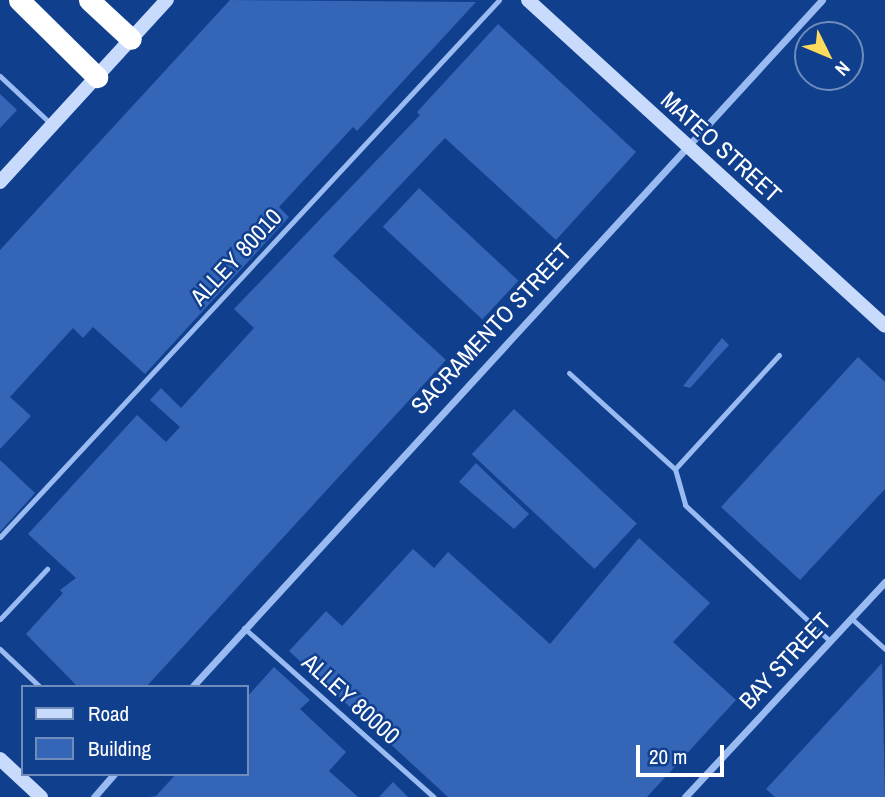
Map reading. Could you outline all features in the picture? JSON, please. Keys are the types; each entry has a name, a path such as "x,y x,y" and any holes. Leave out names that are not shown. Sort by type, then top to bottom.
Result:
{"highway":[{"path":"19,0 97,77"},
{"path":"89,0 131,40"}],"street":[{"path":"0,182 167,0"},
{"name":"MATEO STREET","path":"528,0 885,326"},
{"name":"SACRAMENTO STREET","path":"194,685 685,146 822,0"},
{"name":"BAY STREET","path":"685,797 885,582"},
{"path":"0,759 41,797"},
{"path":"94,797 112,776"}],"lane":[{"name":"ALLEY 80010","path":"0,537 499,0"},
{"path":"0,76 52,125"},
{"path":"675,470 779,355"},
{"path":"569,373 675,470 685,505 830,641"},
{"path":"0,619 47,569"},
{"path":"851,618 885,649"},
{"name":"ALLEY 80000","path":"244,628 434,797"},
{"path":"0,649 38,685"}],"building":[{"path":"230,0 476,2 357,131 353,127 279,207 289,217 145,374 93,327 83,338 73,328 10,397 31,416 0,449 0,250"},
{"path":"498,24 636,152 556,240 445,138 333,256 446,360 148,685 76,685 26,634 63,593 60,590 76,578 28,534 137,415 166,442 180,427 150,400 161,388 181,408 254,328 234,309 420,115 417,112"},
{"path":"0,94 17,110 0,128"},
{"path":"419,188 518,281 482,320 383,227"},
{"path":"722,338 729,345 690,388 683,386"},
{"path":"858,357 885,382 885,489 800,580 721,507"},
{"path":"514,409 637,524 595,569 472,454"},
{"path":"0,460 35,493 0,532"},
{"path":"476,463 529,514 514,529 459,482"},
{"path":"639,538 710,603 673,642 736,700 647,797 448,797 289,651 326,611 342,626 413,549 434,568 448,552 550,644"},
{"path":"882,663 885,797 775,797 766,789"},
{"path":"274,667 310,700 300,709 346,752 329,771 358,797 149,797 156,796 174,776 248,776 248,696"},
{"path":"393,782 408,797 379,797"}]}
